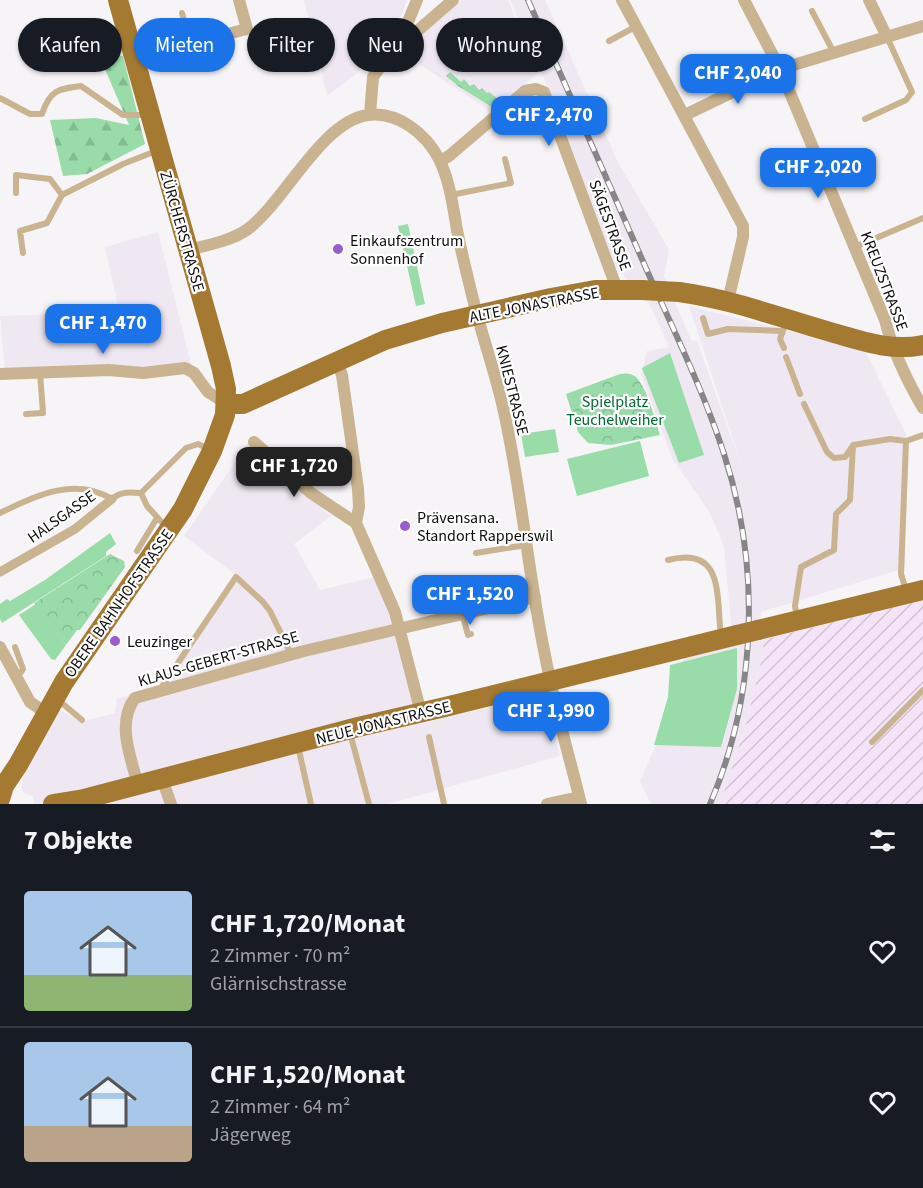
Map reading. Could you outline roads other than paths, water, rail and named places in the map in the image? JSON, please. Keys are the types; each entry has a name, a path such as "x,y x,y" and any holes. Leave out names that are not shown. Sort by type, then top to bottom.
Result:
{"main road":[{"name":"ZÜRCHERSTRASSE","path":"118,0 221,366 227,404"},
{"name":"ALTE JONASTRASSE","path":"227,404 243,404 385,340 442,323 595,290 679,292 728,301 785,325 892,348 923,345"},
{"name":"OBERE BAHNHOFSTRASSE","path":"0,798 4,776 163,524 183,509 212,451 227,404"},
{"name":"NEUE JONASTRASSE","path":"53,804 84,799 349,729 551,682 915,592"}],"street":[{"path":"235,32 247,29 239,0"},
{"path":"410,18 417,0"},
{"path":"424,25 453,0"},
{"path":"622,0 743,226 743,237 728,301"},
{"name":"KREUZSTRASSE","path":"744,0 780,69 885,320 892,348 922,406"},
{"path":"869,0 887,37"},
{"path":"684,115 780,69 923,26"},
{"path":"188,250 228,239 244,231 261,217 321,145 341,126 370,114 373,76 376,72"},
{"name":"SÄGESTRASSE","path":"440,161 449,156 525,91 536,89 544,92 617,290"},
{"name":"KNIESTRASSE","path":"370,114 391,117 415,129 428,142 440,161 450,195 477,316 504,411 544,656 580,800"},
{"path":"337,362 342,375 358,489 359,507 356,524"},
{"path":"0,374 109,370 143,373 185,368 194,373 208,392 227,404"},
{"path":"254,442 311,493 356,524 395,612 421,713"},
{"name":"HALSGASSE","path":"0,572 75,529 112,499"},
{"name":"KLAUS-GEBERT-STRASSE","path":"138,785 126,733 127,712 135,698 390,629 399,629 535,597"},
{"path":"0,647 30,702 50,705"},
{"path":"162,779 171,804"},
{"path":"547,804 580,800"}],"lane":[{"path":"812,11 834,54"},
{"path":"182,13 183,18"},
{"path":"609,41 637,26"},
{"path":"865,119 906,100 912,92 887,37"},
{"path":"0,98 30,114 42,114 52,94 59,89 81,86 123,115 149,115"},
{"path":"23,253 20,231 47,223 62,195 133,159 160,150"},
{"path":"450,195 511,183 505,159"},
{"path":"16,193 16,175 22,175 50,179 62,195"},
{"path":"855,247 923,218"},
{"path":"703,318 708,334 728,329 785,325 780,339 784,348"},
{"path":"786,357 800,394"},
{"path":"26,414 43,413 40,372"},
{"path":"808,410 827,452 834,458 845,457 853,445 890,439 906,441 923,435"},
{"path":"906,441 901,574 915,592"},
{"path":"137,551 163,524 147,506 141,493 186,448 198,444 212,451"},
{"path":"798,620 795,606 801,567 834,550 836,514 850,500 853,445"},
{"path":"0,513 34,496 55,489 100,491 112,499"},
{"name":"HALSGASSE","path":"112,499 118,494 141,493"},
{"path":"476,553 527,545"},
{"path":"668,560 690,556 705,562 711,569 729,637"},
{"path":"159,691 236,577 270,611 291,655"},
{"path":"462,613 468,635 471,634"},
{"path":"15,647 23,669 17,678"},
{"path":"872,742 923,690"},
{"path":"50,705 82,720"},
{"path":"349,729 369,804"},
{"path":"429,737 444,804"},
{"path":"297,743 311,804"}],"railway":[{"path":"528,0 697,382 716,430 736,497 744,541 749,630 745,675 737,719 726,762 710,804"}],"place":[{"name":"Einkaufszentrum Sonnenhof","path":"338,249"},
{"name":"Prävensana. Standort Rapperswil","path":"405,526"},
{"name":"Leuzinger","path":"115,641"}],"park label":[{"name":"Spielplatz Teuchelweiher","path":"615,410"}]}
